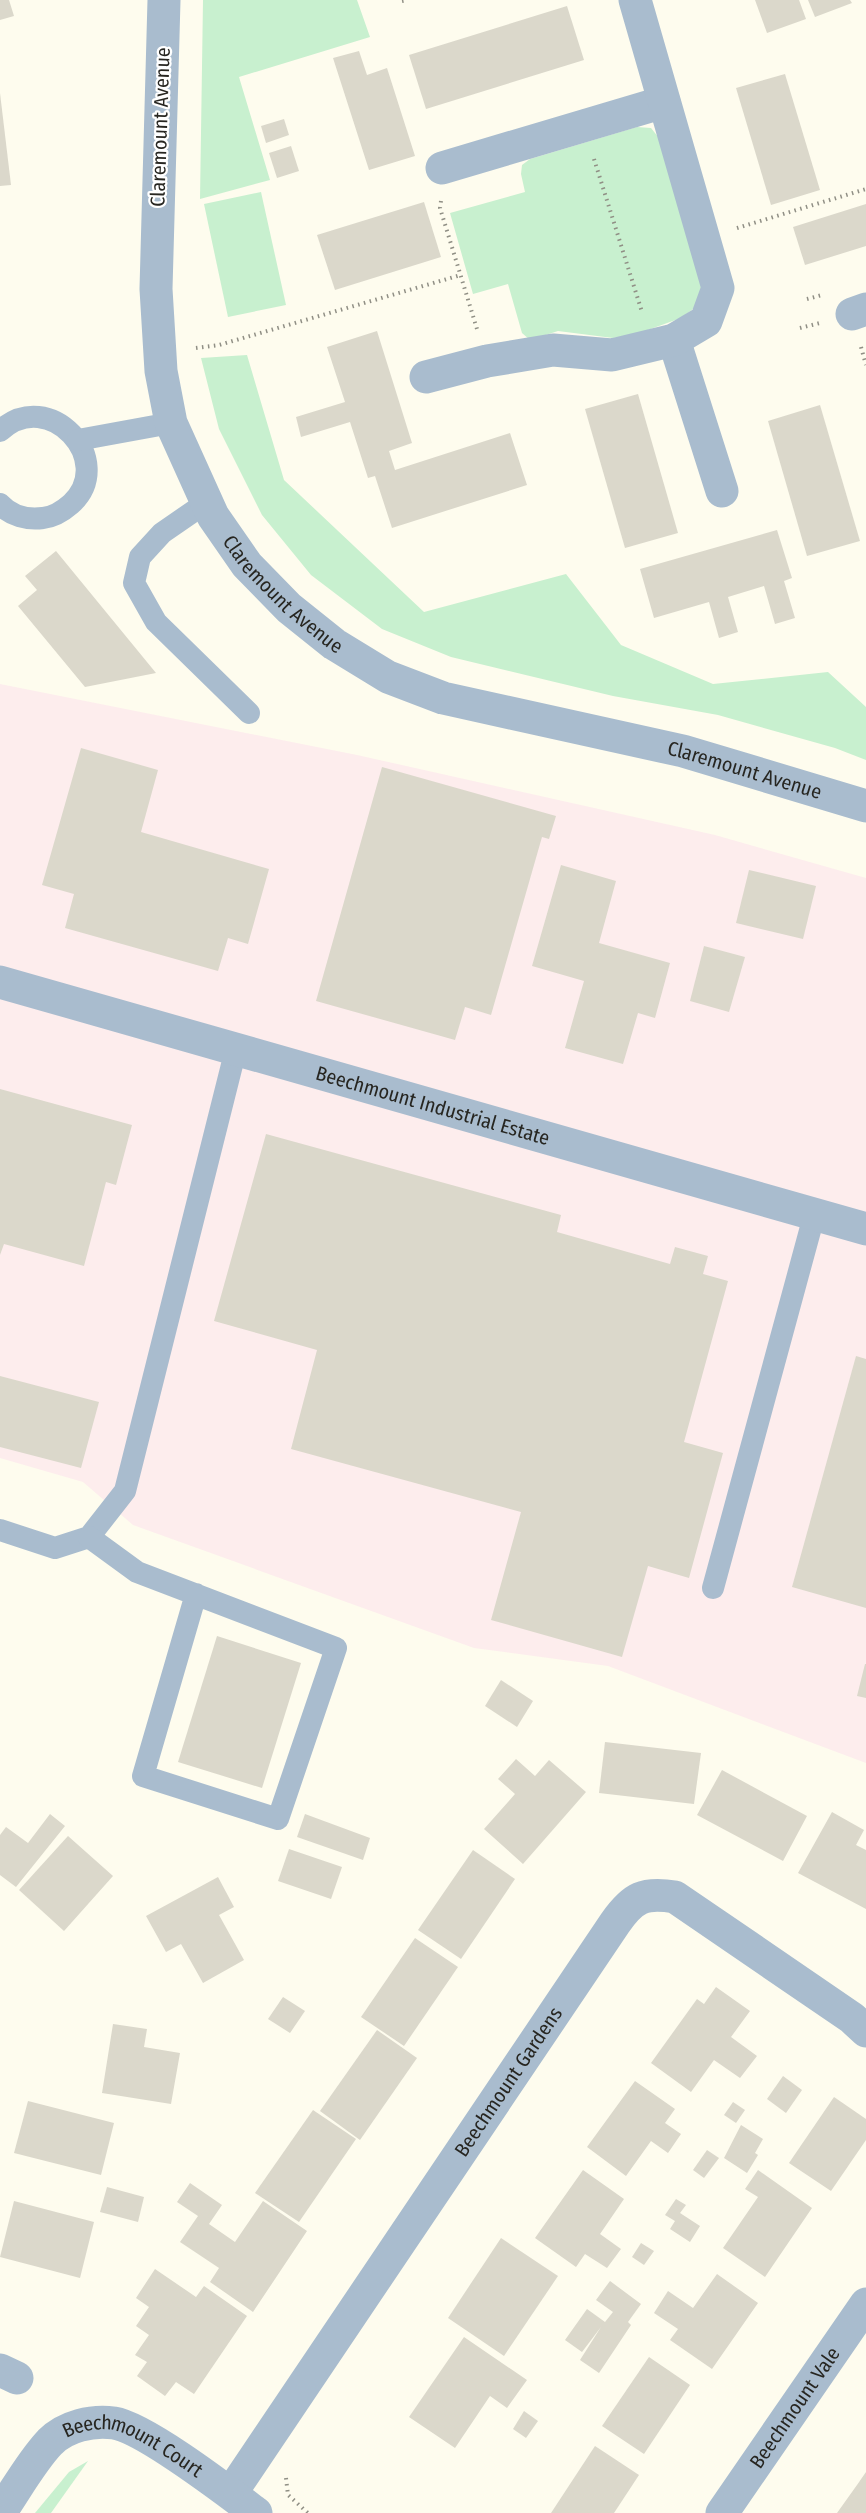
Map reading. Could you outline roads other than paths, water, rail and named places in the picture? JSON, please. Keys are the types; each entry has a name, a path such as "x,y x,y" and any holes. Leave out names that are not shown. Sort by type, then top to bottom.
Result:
{"street":[{"name":"Claremount Avenue","path":"164,0 156,289 161,370 171,423 213,516 247,565 289,608 334,644 388,677 443,698 683,751 866,806"},
{"path":"426,377 487,361 552,350 612,355 663,342 706,321 718,288 635,0"},
{"path":"442,168 664,102"},
{"path":"663,342 722,491"},
{"name":"Beechmount Industrial Estate","path":"0,982 866,1229"},
{"name":"Beechmount Gardens","path":"231,2493 615,1923 636,1899 653,1893 675,1897 852,2018 866,2031"},
{"name":"Beechmount Vale","path":"722,2513 866,2304"},
{"name":"Beechmount Court","path":"0,2512 51,2442 71,2428 94,2422 116,2423 142,2435 231,2493 256,2513"}],"lane":[{"path":"0,431 21,419 37,417 53,420 67,428 78,440 84,455 85,478 75,500 63,511 49,517 33,519 17,516 0,504"},
{"path":"78,440 171,423"},
{"path":"207,502 162,533 140,557 134,584 156,622 249,713"},
{"path":"0,1530 55,1548 89,1537 125,1491 236,1049"},
{"path":"713,1588 814,1216"},
{"path":"89,1537 137,1572 196,1594 336,1648 279,1819 143,1776 196,1594"}]}
